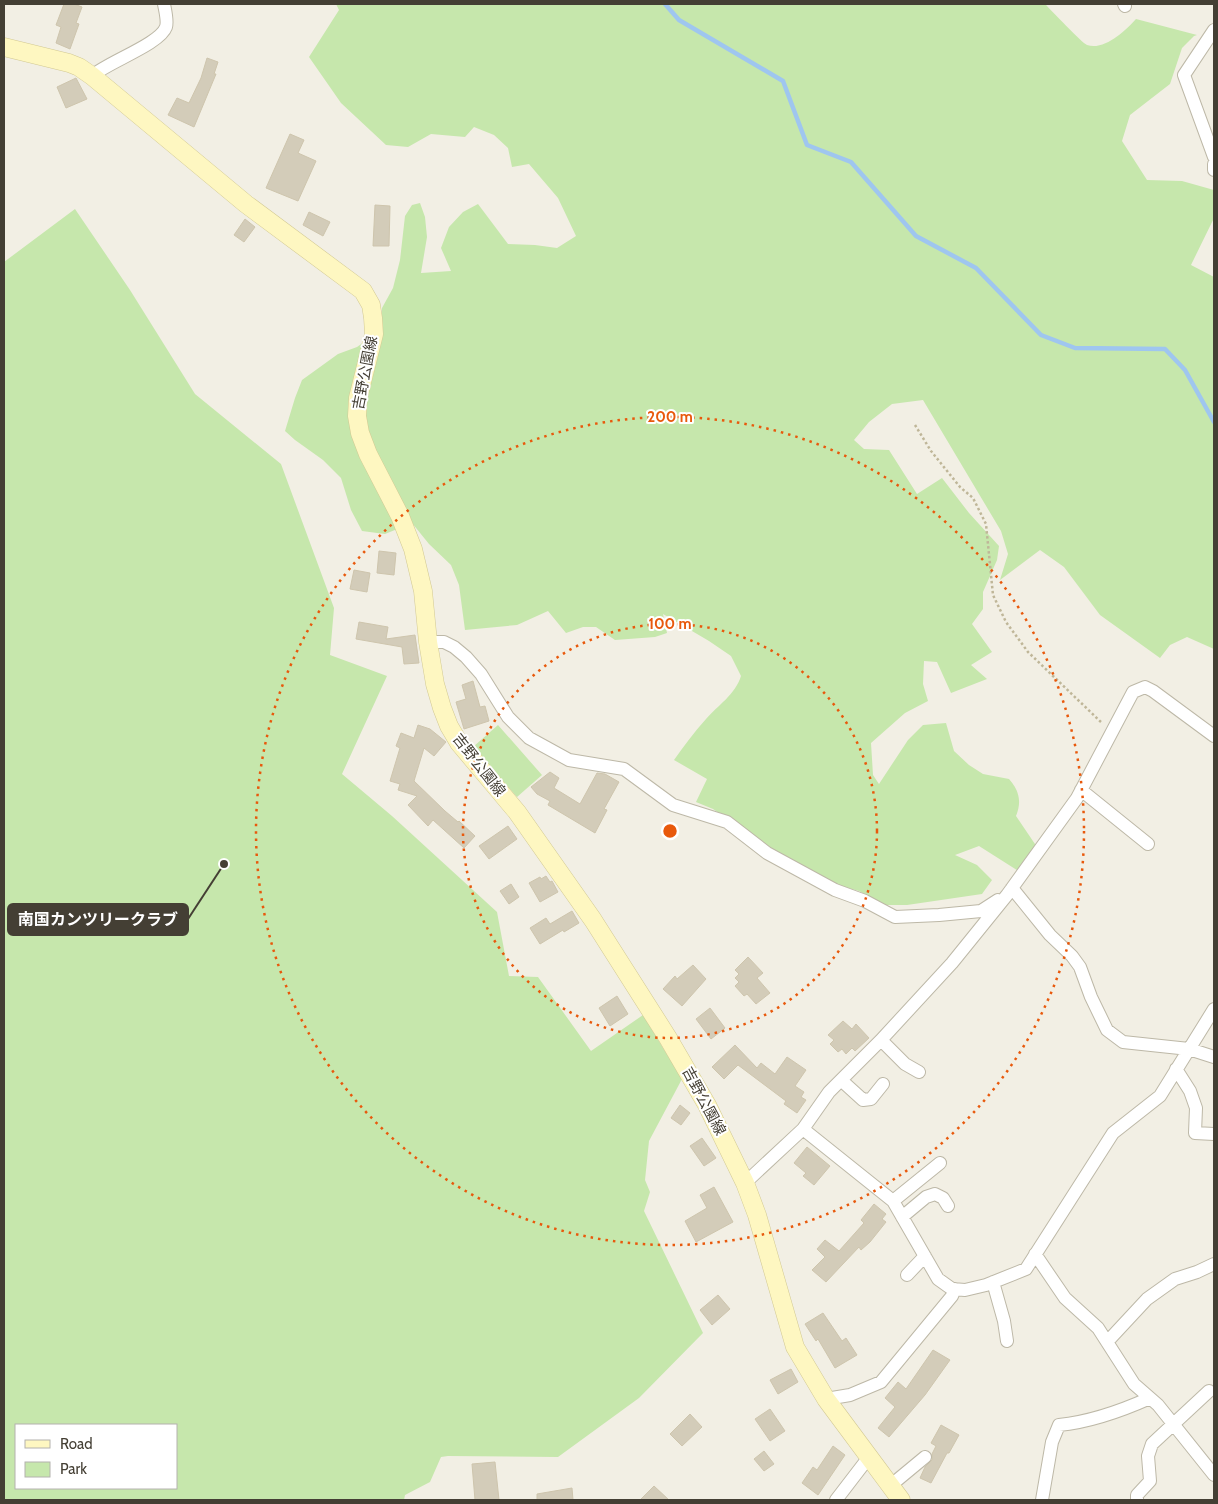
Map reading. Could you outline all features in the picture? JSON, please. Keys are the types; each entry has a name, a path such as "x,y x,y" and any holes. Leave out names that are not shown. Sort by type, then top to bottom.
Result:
{"main road":[{"name":"吉野公園線","path":"4,47 79,67 246,204 362,291 367,298 371,305 374,334 358,398 357,416 360,433 368,454 400,516 413,549 423,591 428,642 435,684 442,708 459,742 517,812 598,928 708,1105 746,1183 795,1347 826,1399 896,1493"}],"street":[{"path":"92,76 100,69 152,41 162,33 167,25 164,4"},
{"path":"1214,30 1184,75 1214,157"},
{"path":"1214,164 1214,170"},
{"path":"428,642 444,642 454,647 466,657 481,674 508,717 529,738 569,760 624,769 672,805 727,822 767,853 835,890 865,901 895,917 939,915 981,910 1009,892"},
{"path":"746,1183 803,1129 829,1092 881,1040 952,963 1009,892 1081,790 1133,692 1145,687 1153,691 1214,736"},
{"path":"1081,790 1148,844"},
{"path":"1009,892 1072,956 1080,967 1090,997 1107,1030 1123,1042 1188,1049 1214,1057"},
{"path":"803,1129 893,1201 938,1279 952,1289 965,1290 993,1282 1026,1269 1113,1133 1160,1096 1214,1009"},
{"path":"881,1040 904,1064 919,1072"},
{"path":"1176,1069 1190,1091 1196,1108 1195,1133 1214,1134"},
{"path":"841,1080 863,1100 871,1100 883,1084"},
{"path":"893,1201 940,1163"},
{"path":"902,1217 926,1197 935,1194 943,1198 948,1206"},
{"path":"1035,1254 1065,1298 1098,1328 1134,1384 1158,1405 1214,1475"},
{"path":"907,1276 925,1256"},
{"path":"1107,1342 1147,1299 1175,1279 1214,1264"},
{"path":"993,1282 1004,1320 1007,1340"},
{"path":"826,1399 850,1395 881,1382 952,1296 955,1289"},
{"path":"1136,1500 1137,1495 1150,1481 1148,1456 1152,1444 1209,1391"},
{"path":"1042,1500 1052,1442 1058,1426 1119,1411 1150,1398"},
{"path":"836,1500 869,1457"},
{"path":"896,1493 925,1457"}],"path":[{"path":"915,425 931,451 960,487 973,498 986,524 993,595 1006,622 1028,652 1112,733"}],"green space":[{"path":"336,4 1045,4 1087,45 1094,46 1107,43 1136,19 1197,35 1182,48 1170,84 1130,115 1122,141 1147,180 1182,181 1214,190 1214,218 1191,265 1214,277 1214,649 1187,637 1170,645 1160,658 1100,615 1064,567 1040,550 1000,580 1008,554 1001,531 923,400 892,404 869,422 854,440 864,449 889,450 917,494 942,478 969,513 999,546 997,560 983,592 983,609 972,624 992,652 971,665 987,679 951,693 937,662 924,661 923,684 928,701 905,713 871,743 873,775 879,784 908,740 923,725 946,723 954,751 969,765 983,774 1009,779 1015,787 1019,796 1016,816 1037,847 1020,872 979,846 955,855 977,865 992,880 982,894 907,905 884,905 859,891 819,880 713,809 696,802 707,779 674,760 697,729 735,689 741,676 731,656 663,614 667,633 655,637 615,640 596,627 583,627 566,633 548,611 517,625 465,630 459,585 451,565 429,544 412,523 385,534 362,531 351,510 341,478 323,460 285,431 302,380 338,354 357,347 381,330 382,308 393,288 400,260 405,216 412,205 420,203 425,217 427,237 421,273 451,271 441,248 449,227 463,212 478,204 508,244 557,248 576,236 558,198 529,164 512,167 508,148 494,135 474,127 465,137 431,134 408,147 386,145 341,103 309,57 339,10"},
{"path":"75,209 130,290 195,394 281,464 334,608 330,655 387,676 342,774 392,816 497,912 509,976 538,977 591,1051 643,1015 682,1079 649,1141 645,1180 650,1192 644,1211 703,1333 639,1398 558,1457 441,1457 430,1482 405,1495 404,1500 4,1500 4,262"},
{"path":"498,725 542,775 517,797 473,747"}],"building":[{"path":"64,4 74,4 82,7 76,23 79,24 70,49 56,43 61,27 56,25"},
{"path":"207,58 218,62 214,74 216,74 194,127 168,115 177,98 189,103 201,78"},
{"path":"76,78 87,99 66,108 57,87"},
{"path":"290,134 304,140 298,153 316,161 298,201 266,188"},
{"path":"375,205 390,206 389,246 373,246"},
{"path":"309,212 330,222 323,236 303,225"},
{"path":"245,219 255,227 244,242 234,235"},
{"path":"379,551 396,553 394,575 377,573"},
{"path":"354,570 370,573 367,592 350,589"},
{"path":"359,622 388,627 386,639 415,635 419,663 404,664 402,647 356,639"},
{"path":"473,681 480,707 485,706 489,721 464,729 456,702 466,699 462,685"},
{"path":"418,725 430,729 446,742 434,756 424,748 414,781 445,811 475,836 464,848 433,820 428,826 408,805 417,796 398,790 400,784 390,781 400,748 396,746 401,733 414,738"},
{"path":"550,772 559,778 554,788 580,804 597,773 605,774 619,782 604,809 607,810 595,833 548,805 550,801 537,794 531,787"},
{"path":"508,826 517,839 489,859 479,846"},
{"path":"546,876 550,882 552,881 558,892 540,902 529,883"},
{"path":"511,884 519,897 509,904 500,891"},
{"path":"572,911 579,923 540,944 530,928 546,918 550,924"},
{"path":"748,957 763,973 757,978 770,993 756,1004 747,994 744,996 735,986 739,982 735,978 739,974 735,970"},
{"path":"693,965 706,979 682,1006 663,989 675,976 677,979"},
{"path":"617,996 628,1014 610,1026 599,1008"},
{"path":"710,1008 725,1028 711,1039 696,1019"},
{"path":"843,1021 852,1029 856,1024 869,1038 855,1051 852,1048 846,1054 842,1049 838,1052 830,1044 834,1040 828,1035"},
{"path":"735,1045 757,1068 761,1063 775,1074 787,1057 806,1070 795,1086 804,1092 801,1097 806,1100 797,1113 784,1104 786,1101 738,1065 724,1079 712,1067"},
{"path":"680,1105 690,1113 681,1125 671,1118"},
{"path":"702,1138 716,1158 704,1166 690,1146"},
{"path":"807,1147 830,1166 814,1185 803,1176 806,1173 794,1163"},
{"path":"714,1187 733,1222 696,1242 685,1221 707,1208 700,1195"},
{"path":"874,1204 886,1214 882,1219 886,1222 870,1242 861,1250 859,1247 826,1282 812,1270 825,1257 817,1249 825,1240 839,1251 864,1223 861,1220"},
{"path":"718,1295 730,1309 712,1325 700,1310"},
{"path":"823,1313 842,1341 846,1338 857,1355 835,1368 818,1339 816,1341 805,1324"},
{"path":"933,1350 950,1360 925,1395 889,1437 878,1428 895,1407 885,1398 898,1382 906,1389"},
{"path":"791,1369 798,1382 778,1394 770,1380"},
{"path":"770,1409 785,1431 770,1441 755,1419"},
{"path":"690,1414 702,1427 682,1446 670,1434"},
{"path":"941,1425 959,1435 931,1483 920,1478 925,1467 932,1460 932,1454 936,1446 931,1443"},
{"path":"833,1446 845,1455 818,1495 802,1483 813,1467 817,1470"},
{"path":"764,1451 774,1464 764,1471 754,1459"},
{"path":"495,1462 499,1500 475,1500 472,1464"},
{"path":"654,1486 669,1500 640,1500"},
{"path":"572,1488 573,1500 537,1500 537,1494"}],"waterway":[{"path":"665,4 679,20 783,81 807,145 851,162 916,236 976,268 1041,335 1075,348 1165,349 1185,370 1214,422"}],"place":[{"name":"南国カンツリークラブ","path":"224,864"}]}
